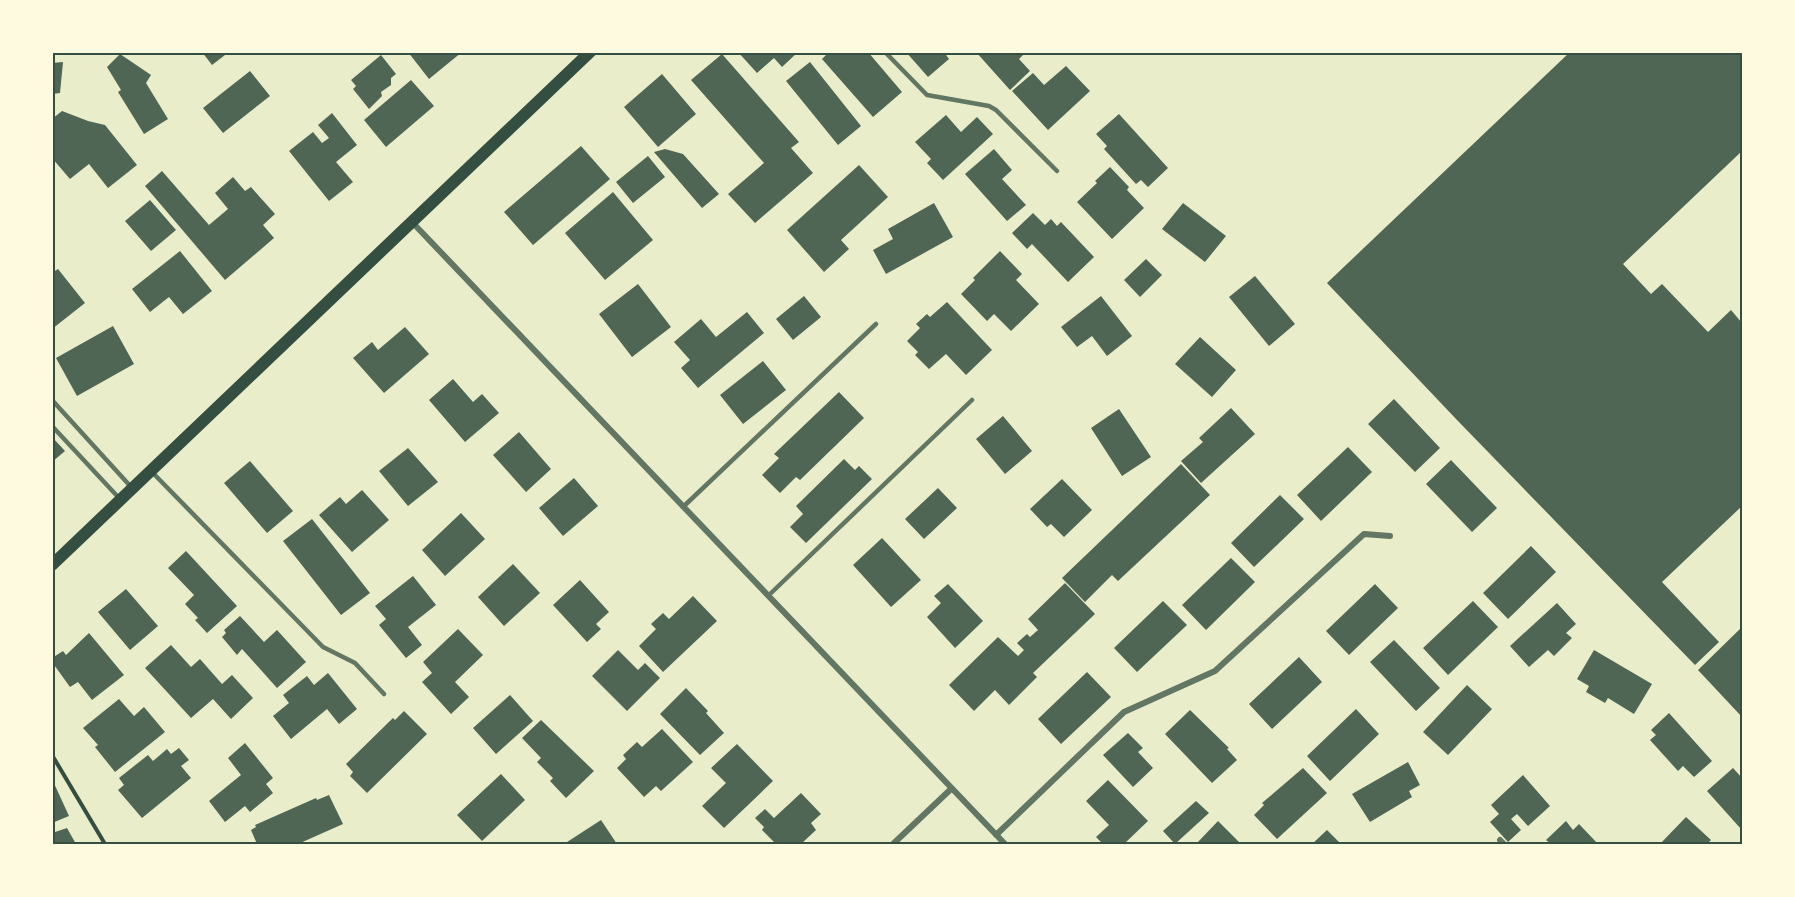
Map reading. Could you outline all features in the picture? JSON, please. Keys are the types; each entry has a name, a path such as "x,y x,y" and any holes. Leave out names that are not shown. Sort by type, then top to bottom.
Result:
{"main road":[{"path":"52,565 590,52"}],"street":[{"path":"412,222 1005,844"},
{"path":"996,836 1124,712 1215,671 1364,534 1390,536"},
{"path":"893,844 951,789"}],"lane":[{"path":"885,52 927,95 982,105 996,110 1057,171"},
{"path":"683,507 876,324"},
{"path":"52,400 132,488"},
{"path":"768,596 972,400"},
{"path":"52,426 120,500"},
{"path":"151,471 323,647 355,663 384,694"}],"path":[{"path":"52,754 105,844"}],"building":[{"path":"202,52 229,52 212,65"},
{"path":"408,52 462,52 429,79"},
{"path":"738,52 798,52 782,67 774,58 757,73"},
{"path":"829,52 868,52 902,92 873,117 822,59"},
{"path":"906,52 944,52 949,59 928,77"},
{"path":"976,52 1026,52 1019,59 1030,71 1010,90"},
{"path":"1570,52 1742,52 1742,151 1623,264 1651,294 1662,284 1708,332 1731,310 1742,323 1742,506 1662,582 1719,642 1695,665 1327,283"},
{"path":"120,54 151,75 146,83 168,119 144,134 118,92 121,90 107,67"},
{"path":"722,54 799,142 791,148 813,173 755,223 728,194 764,163 691,80"},
{"path":"381,55 396,74 391,78 391,85 381,92 382,96 369,109 353,89 356,86 351,80"},
{"path":"63,62 60,93 52,94 52,63"},
{"path":"810,62 861,126 838,145 786,81"},
{"path":"1066,66 1090,91 1048,130 1012,91 1033,73 1044,85"},
{"path":"250,71 270,96 223,133 203,108"},
{"path":"662,74 696,114 658,147 624,107"},
{"path":"411,80 434,106 386,147 364,120"},
{"path":"62,111 105,125 137,165 108,188 89,164 70,179 52,158 52,119"},
{"path":"332,113 357,145 336,162 353,182 329,201 289,151 313,132 322,143 329,138 318,125"},
{"path":"1119,114 1168,168 1148,187 1141,180 1136,184 1104,149 1107,146 1096,134"},
{"path":"946,115 961,132 977,117 993,134 943,180 927,163 931,159 915,142"},
{"path":"581,146 610,179 533,245 504,212"},
{"path":"665,149 683,154 719,194 702,208 654,152"},
{"path":"994,149 1012,170 1002,179 1026,205 1007,221 965,174"},
{"path":"648,156 665,177 633,203 616,182"},
{"path":"859,165 888,197 841,240 849,249 824,272 787,230"},
{"path":"1110,167 1129,187 1127,190 1144,208 1112,239 1077,202"},
{"path":"162,171 209,225 228,209 215,193 233,177 245,191 251,187 275,214 263,225 274,238 225,280 145,186"},
{"path":"613,192 653,240 605,280 565,233"},
{"path":"150,200 176,230 151,251 125,221"},
{"path":"934,203 953,237 886,274 873,250 893,239 888,229"},
{"path":"1183,203 1226,236 1205,262 1162,229"},
{"path":"1033,213 1045,225 1051,219 1057,226 1061,222 1094,257 1068,282 1032,244 1027,249 1012,233"},
{"path":"180,251 212,291 183,314 169,297 150,312 132,289"},
{"path":"1000,251 1022,274 1016,280 1039,304 1011,331 994,314 987,321 961,294 975,280 973,278"},
{"path":"1146,259 1162,275 1140,297 1124,280"},
{"path":"58,269 85,303 52,329 52,273"},
{"path":"1255,276 1295,324 1269,346 1229,297"},
{"path":"638,284 671,327 632,357 599,314"},
{"path":"804,296 821,317 793,340 776,319"},
{"path":"1101,296 1132,336 1107,356 1092,336 1077,347 1061,327"},
{"path":"947,302 992,350 966,375 946,354 929,369 915,355 918,352 907,341 920,328 916,324 927,314 930,317"},
{"path":"747,312 764,333 698,388 681,368 690,360 674,342 701,319 716,337"},
{"path":"113,326 134,364 77,396 56,358"},
{"path":"405,327 429,354 384,393 353,358 372,342 378,350"},
{"path":"1200,337 1236,370 1212,397 1175,364"},
{"path":"763,361 786,390 743,424 720,395"},
{"path":"453,379 473,402 482,394 499,413 465,442 429,400"},
{"path":"839,392 864,418 800,480 796,477 780,493 762,475 779,458 774,454"},
{"path":"1394,399 1440,448 1415,472 1368,424"},
{"path":"1231,408 1255,434 1201,483 1181,461 1203,442 1199,438"},
{"path":"1119,409 1151,457 1122,476 1091,428"},
{"path":"1003,416 1032,451 1005,474 976,439"},
{"path":"519,432 551,469 526,492 493,455"},
{"path":"52,437 65,451 52,462"},
{"path":"1348,447 1372,472 1321,521 1297,495"},
{"path":"408,448 438,482 408,506 379,471"},
{"path":"844,459 855,470 859,466 872,479 806,543 790,527 803,514 796,506"},
{"path":"1451,460 1497,508 1472,532 1426,484"},
{"path":"250,461 293,511 267,533 224,483"},
{"path":"1181,464 1210,495 1118,581 1112,575 1085,602 1062,578"},
{"path":"574,478 598,506 563,536 539,508"},
{"path":"1062,479 1092,510 1064,537 1051,524 1047,527 1030,509"},
{"path":"938,488 957,508 924,539 905,519"},
{"path":"362,490 389,520 352,552 319,515 340,497 346,504"},
{"path":"1280,495 1304,519 1254,567 1231,543"},
{"path":"461,513 485,539 445,576 422,550"},
{"path":"312,519 370,593 341,615 283,541"},
{"path":"882,538 921,580 891,607 853,565"},
{"path":"1531,546 1556,572 1508,619 1483,593"},
{"path":"186,551 237,606 207,633 195,620 198,618 185,604 194,595 168,568"},
{"path":"1231,558 1255,582 1206,630 1182,605"},
{"path":"513,564 540,593 504,626 478,597"},
{"path":"413,576 436,605 408,627 422,645 406,658 379,625 386,619 375,606"},
{"path":"580,580 609,612 596,624 601,629 587,642 553,605"},
{"path":"1065,583 1095,614 1033,673 1037,677 1009,705 995,690 974,711 949,685 998,637 1018,656 1024,650 1017,643 1027,634 1030,637 1038,630 1028,619"},
{"path":"948,584 983,621 955,648 927,617 941,603 934,596"},
{"path":"1375,584 1398,608 1349,655 1326,631"},
{"path":"126,589 158,626 130,650 98,612"},
{"path":"693,596 717,621 663,672 639,646 656,629 651,624 663,613 669,619"},
{"path":"1163,601 1187,625 1137,672 1114,648"},
{"path":"1473,601 1498,627 1448,675 1423,648"},
{"path":"1557,603 1576,624 1566,633 1572,638 1554,656 1548,650 1529,667 1510,646"},
{"path":"240,616 264,642 277,630 306,662 277,688 242,649 237,655 222,637 226,633 224,630"},
{"path":"1742,627 1742,717 1698,670"},
{"path":"458,629 483,655 455,682 469,697 451,714 422,682 432,673 423,662"},
{"path":"89,633 124,675 92,700 78,682 70,687 52,662 52,658 63,651 66,655"},
{"path":"1394,640 1440,688 1416,711 1370,662"},
{"path":"171,645 191,667 200,659 222,684 232,675 253,698 231,719 213,699 191,718 145,668"},
{"path":"618,650 638,670 645,663 660,678 627,711 592,676"},
{"path":"1594,650 1652,684 1634,714 1608,698 1605,703 1586,692 1589,686 1577,679"},
{"path":"1299,657 1322,682 1272,729 1249,704"},
{"path":"1087,672 1111,697 1061,744 1038,719"},
{"path":"328,673 357,709 339,724 327,709 291,739 273,716 289,703 283,695 307,676 314,685"},
{"path":"1467,685 1492,709 1448,755 1423,732"},
{"path":"686,688 708,711 706,713 724,733 700,755 660,714"},
{"path":"510,695 533,721 496,754 473,728"},
{"path":"119,699 134,716 144,707 165,732 115,772 95,747 98,745 83,728"},
{"path":"1356,709 1379,734 1330,781 1307,756"},
{"path":"1190,710 1229,748 1227,749 1237,760 1212,783 1165,734"},
{"path":"404,711 427,734 367,793 350,776 353,772 346,764 393,718 395,720"},
{"path":"1669,713 1712,761 1694,777 1683,766 1678,771 1650,740 1656,735 1651,730"},
{"path":"541,720 594,771 566,798 550,781 553,778 537,762 541,758 522,738"},
{"path":"662,729 693,762 661,791 656,786 644,797 617,768 626,759 623,755 637,742 642,747"},
{"path":"1128,733 1143,748 1138,752 1153,768 1133,787 1103,755"},
{"path":"245,743 273,778 266,784 273,793 250,812 245,806 225,822 209,801 241,775 228,758"},
{"path":"737,744 773,781 724,828 702,806 726,783 711,768"},
{"path":"179,748 189,760 181,766 191,778 142,818 118,790 124,785 119,778 148,755 153,761 167,749 171,754"},
{"path":"1408,762 1420,785 1409,791 1412,797 1370,822 1352,794"},
{"path":"1303,768 1327,793 1277,839 1254,815 1264,805 1262,803"},
{"path":"1733,768 1742,778 1741,829 1707,791"},
{"path":"501,774 525,800 482,841 457,815"},
{"path":"1523,775 1550,806 1528,826 1517,814 1511,819 1521,830 1508,842 1490,822 1499,814 1491,805"},
{"path":"52,779 69,816 52,823"},
{"path":"1108,780 1148,821 1124,844 1103,844 1096,837 1109,825 1086,801"},
{"path":"801,793 821,814 811,823 816,830 801,844 776,844 762,830 764,827 755,818 765,809 774,818"},
{"path":"329,795 343,824 298,844 257,844 251,830 256,827 255,825 316,798 317,800"},
{"path":"1196,801 1209,813 1175,844 1163,831"},
{"path":"1686,817 1711,840 1707,844 1660,844"},
{"path":"601,820 617,844 564,844"},
{"path":"1218,821 1241,844 1197,843"},
{"path":"1566,821 1573,830 1579,824 1598,844 1551,844 1546,840"},
{"path":"67,828 76,844 52,844 52,833"},
{"path":"1327,830 1341,844 1312,844"}]}
